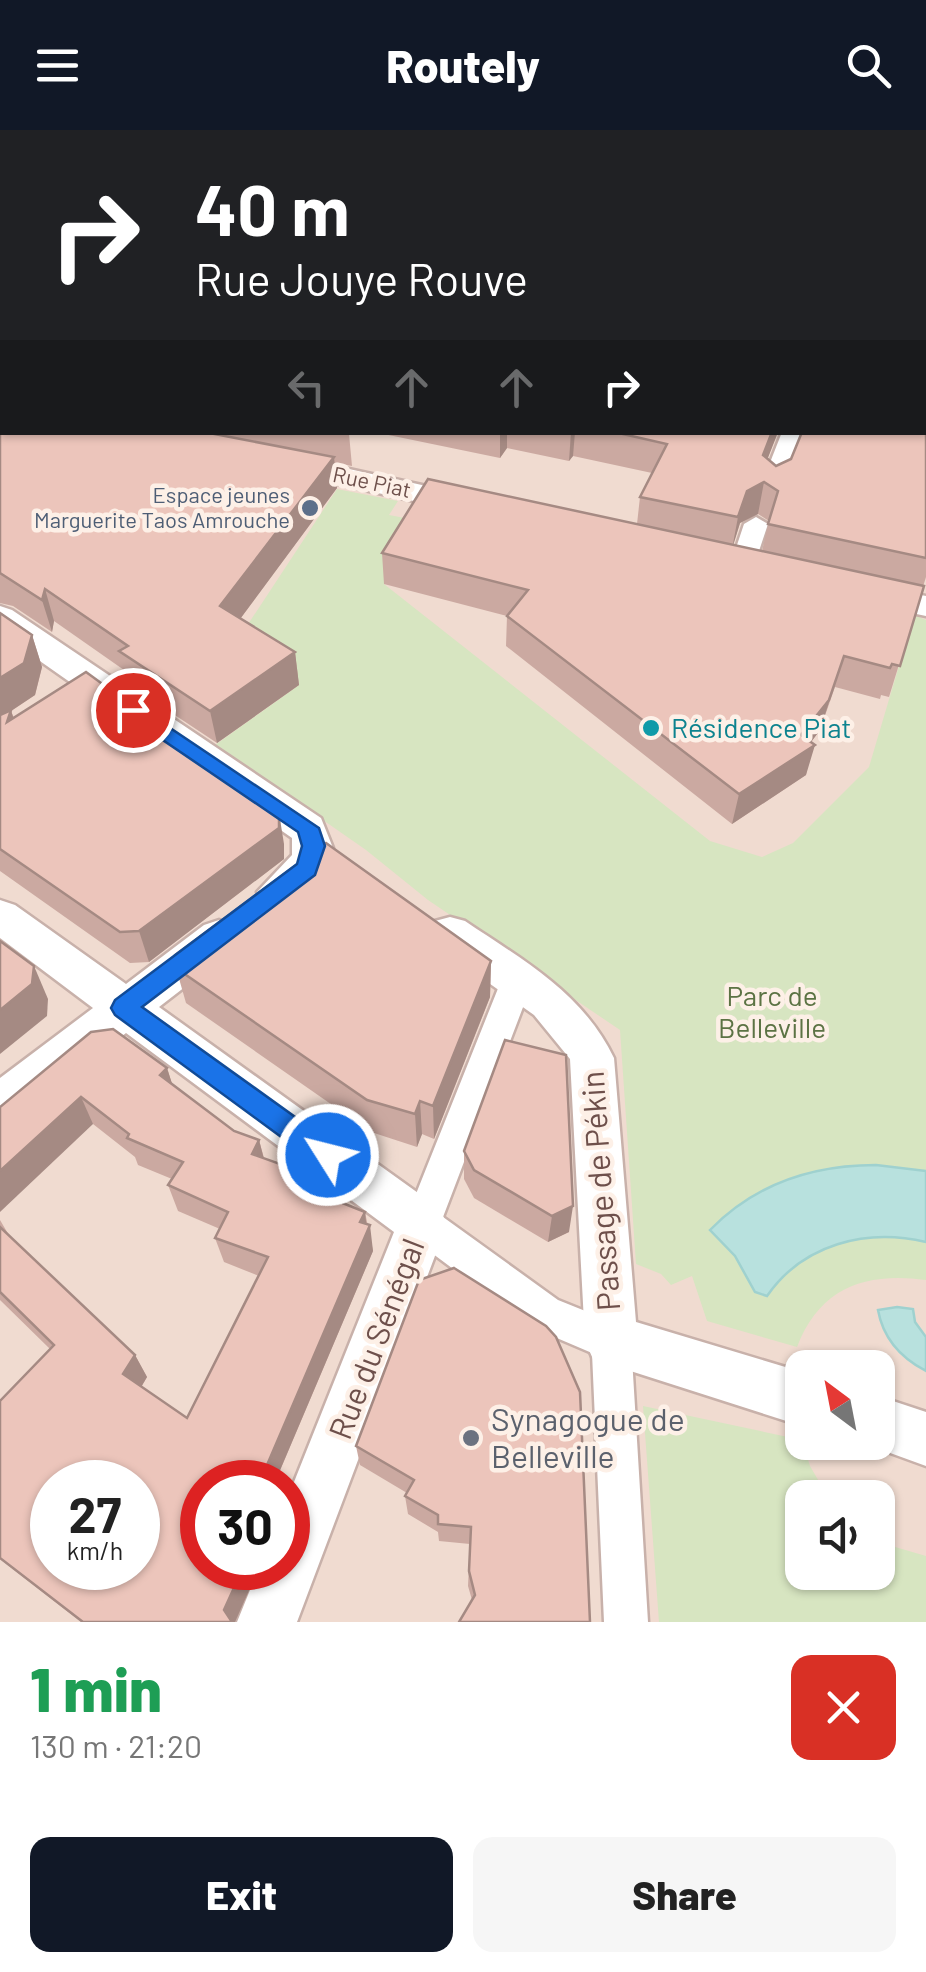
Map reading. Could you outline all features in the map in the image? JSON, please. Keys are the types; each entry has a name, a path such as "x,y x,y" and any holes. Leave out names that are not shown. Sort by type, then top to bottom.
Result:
{"street":[{"path":"771,488 791,435"},
{"name":"Rue Piat","path":"264,460 494,510"},
{"path":"742,566 756,524"},
{"path":"704,558 780,575"},
{"path":"838,588 926,606"},
{"path":"0,617 79,689 308,828 328,852 0,1104"},
{"path":"422,914 517,981 422,1224"},
{"path":"0,916 545,1314 611,1341 785,1394"},
{"name":"Passage de Pékin","path":"517,981 561,1010 586,1043 592,1058 611,1341"},
{"name":"Rue du Sénégal","path":"266,1622 422,1224"},
{"path":"611,1341 626,1622"},
{"path":"895,1430 926,1440"}],"shaded area":[{"path":"0,435 926,435 926,1622 0,1622"}],"green space":[{"name":"Parc de Belleville","path":"337,489 398,501 389,515 421,521 384,584 710,841 762,857 793,843 869,767 914,615 926,620 926,1280 884,1279 848,1288 818,1310 797,1347 707,1321 692,1276 671,1285 661,1274 636,1264 620,1030 428,900 366,850 215,745 299,685 235,644"},
{"path":"643,1406 785,1436 785,1460 808,1460 818,1480 785,1480 785,1590 895,1590 895,1547 926,1556 926,1622 659,1622"}],"water":[{"path":"876,1165 926,1171 926,1242 881,1237 838,1244 799,1264 767,1296 755,1292 735,1256 710,1230 746,1200 786,1180 829,1169"},
{"path":"913,1309 915,1322 926,1337 926,1371 901,1353 884,1330 878,1310"}],"building":[{"path":"0,435 220,435 334,457 220,606 295,652 210,711 119,651 128,646 45,589 42,600 0,573"},
{"path":"627,435 771,435 763,455 776,466 791,459 801,435 926,435 926,558 768,524 778,491 764,482 747,491 738,517 640,497 667,444"},
{"path":"428,479 924,586 900,666 892,664 890,668 844,656 829,700 801,735 815,745 739,794 507,616 528,590 382,553"},
{"path":"0,613 32,635 24,663 0,678"},
{"path":"86,672 279,813 279,828 139,931 120,932 0,849 0,715 11,710 7,722"},
{"path":"326,843 491,961 433,1106 420,1101 415,1114 367,1100 176,968 175,955"},
{"path":"0,941 34,966 32,984 0,1010"},
{"path":"113,1029 167,1068 160,1075 234,1131 259,1140 252,1154 311,1175 305,1188 365,1212 360,1222 370,1225 269,1460 180,1460 180,1590 233,1590 224,1610 232,1622 83,1622 42,1590 160,1590 160,1460 30,1460 30,1581 0,1558 0,1401 54,1345 0,1292 0,1227 135,1355 123,1374 187,1418 268,1257 215,1238 228,1212 168,1185 183,1162 127,1138 129,1134 81,1097 0,1171 0,1107 91,1032"},
{"path":"505,1040 566,1055 573,1206 552,1216 474,1170 464,1151"},
{"name":"Synagogue de Belleville","path":"454,1268 546,1326 556,1337 580,1392 590,1622 459,1622 475,1595 469,1571 471,1527 438,1524 438,1515 405,1496 414,1480 356,1446 419,1280"}],"place":[{"name":"Espace jeunes Marguerite Taos Amrouche","path":"310,508"},
{"name":"Résidence Piat","path":"651,728"},
{"name":"Synagogue de Belleville","path":"471,1438"}],"route":[{"path":"133,710 308,828 314,846 306,869 124,1008 328,1155"}]}
